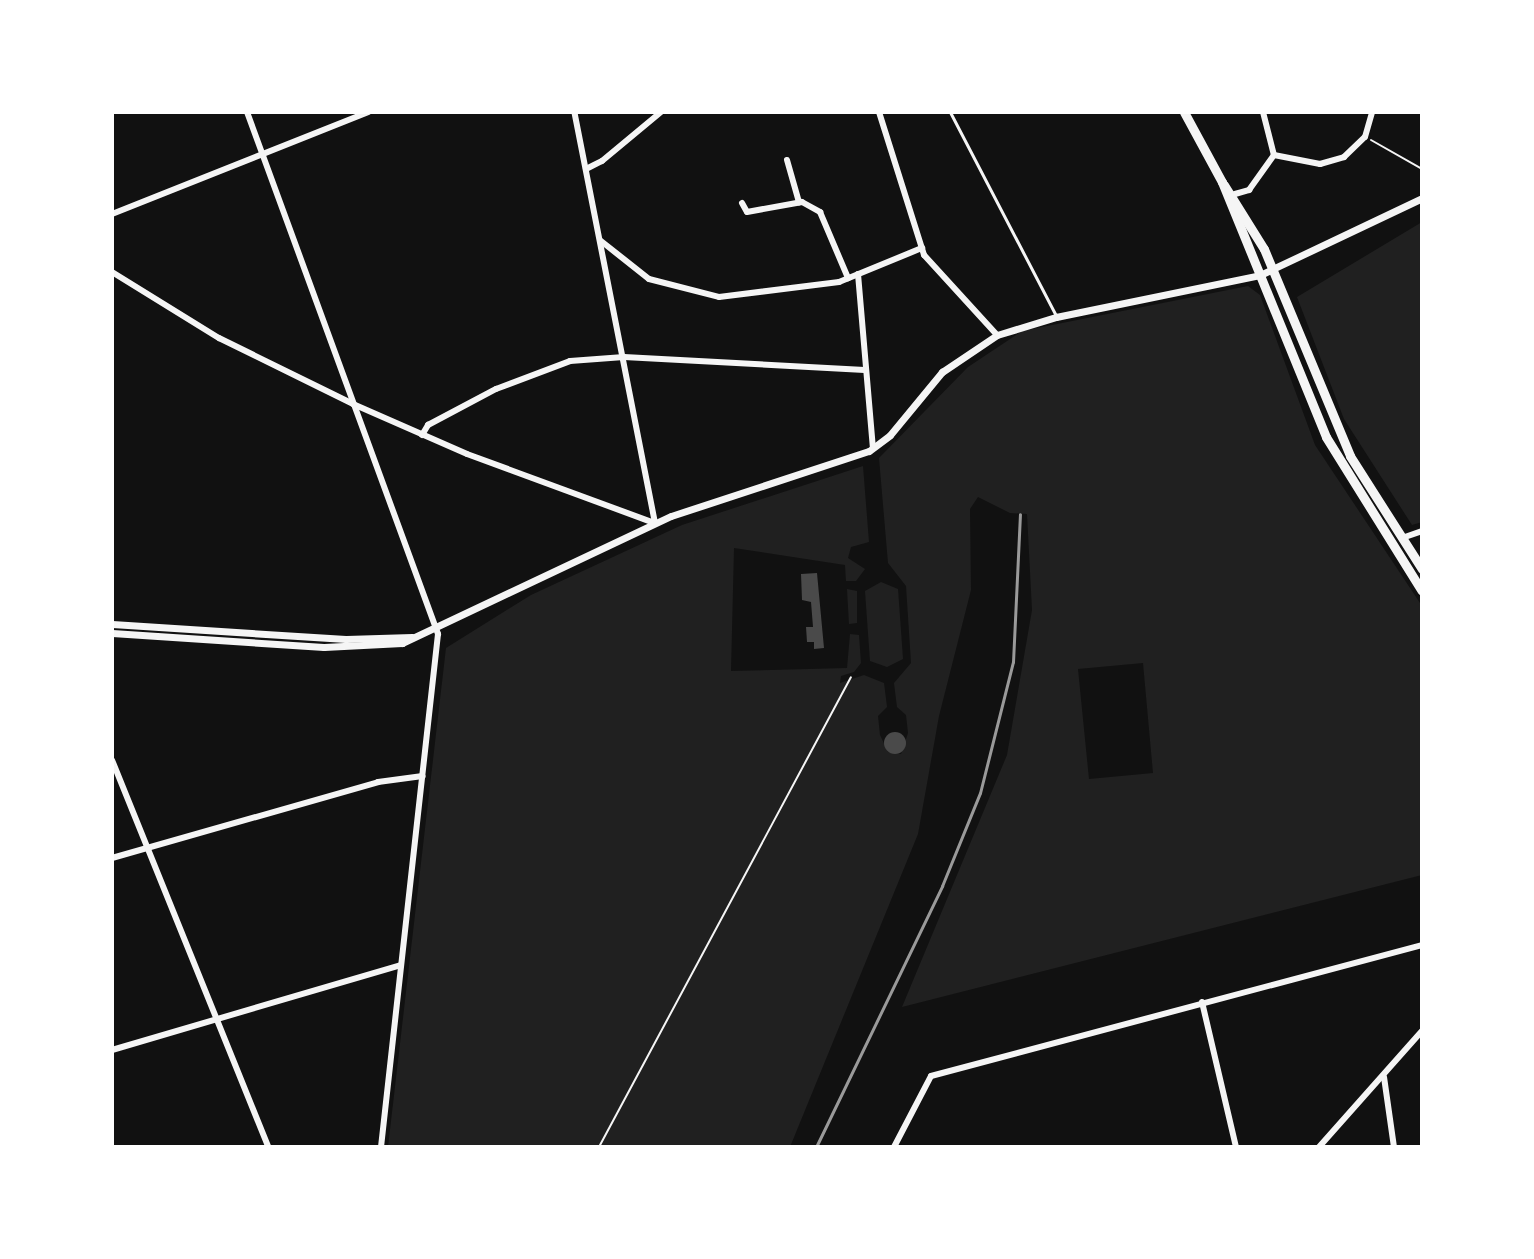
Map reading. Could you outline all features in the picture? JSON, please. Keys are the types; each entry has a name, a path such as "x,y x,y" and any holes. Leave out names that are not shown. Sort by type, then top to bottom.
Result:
{"main road":[{"path":"1184,112 1222,182 1326,437 1422,591"},
{"path":"1222,182 1235,194 1272,270 1350,456 1422,569"}],"street":[{"path":"247,112 436,628 423,776 381,1147"},
{"path":"112,214 368,112"},
{"path":"574,112 655,523"},
{"path":"586,169 661,112"},
{"path":"879,112 922,248 997,335"},
{"path":"1235,194 1249,190 1274,155 1263,112"},
{"path":"1274,155 1332,162 1354,150 1365,137 1372,112"},
{"path":"787,160 799,202"},
{"path":"112,633 356,648 391,645 436,628 655,523 873,448 890,435 942,372 997,335 1056,317 1260,275 1422,198"},
{"path":"742,203 747,212 799,202 820,212 848,278"},
{"path":"601,241 649,279 696,294 719,297 848,278 922,248"},
{"path":"112,272 219,338 353,404 422,435 655,523"},
{"path":"858,274 873,448"},
{"path":"422,435 428,425 534,371 570,361 624,357 865,370"},
{"path":"1402,538 1422,531"},
{"path":"112,624 346,639 414,637"},
{"path":"112,760 268,1147"},
{"path":"112,858 378,782 423,776"},
{"path":"894,1147 927,1078 1422,945"},
{"path":"112,1050 401,965"},
{"path":"1202,1002 1236,1147"},
{"path":"1319,1147 1422,1031"},
{"path":"1384,1077 1394,1147"}],"lane":[{"path":"950,112 1056,317"}],"path":[{"path":"1365,137 1422,169"},
{"path":"599,1147 851,677"}],"shaded area":[{"path":"1422,222 1422,522 1412,525 1344,419 1297,297"},
{"path":"1248,286 1260,295 1315,445 1422,606 1422,875 902,1007 1007,755 1032,610 1027,514 1010,513 978,497 970,509 971,590 939,716 918,834 790,1147 388,1147 446,648 531,595 682,525 863,466 869,542 851,547 848,558 865,569 856,581 846,581 845,565 734,548 731,671 847,668 850,634 859,635 861,663 854,672 841,676 840,683 864,675 884,683 887,707 878,716 880,735 888,752 901,754 908,733 906,715 897,707 894,683 911,663 906,586 888,563 879,458 968,367 1022,331","holes":["1143,663 1153,773 1089,779 1078,669"]},
{"path":"881,582 898,589 903,659 887,667 870,661 865,591"},
{"path":"847,589 857,591 857,623 849,624"}],"building":[{"path":"817,573 824,648 814,649 814,642 807,642 806,627 813,627 811,602 802,600 801,574"},
{"path":"895,732 903,735 906,743 903,751 895,754 887,751 884,743 887,735"}],"railway":[{"path":"816,1147 942,886 980,793 1013,662 1020,514"}]}
